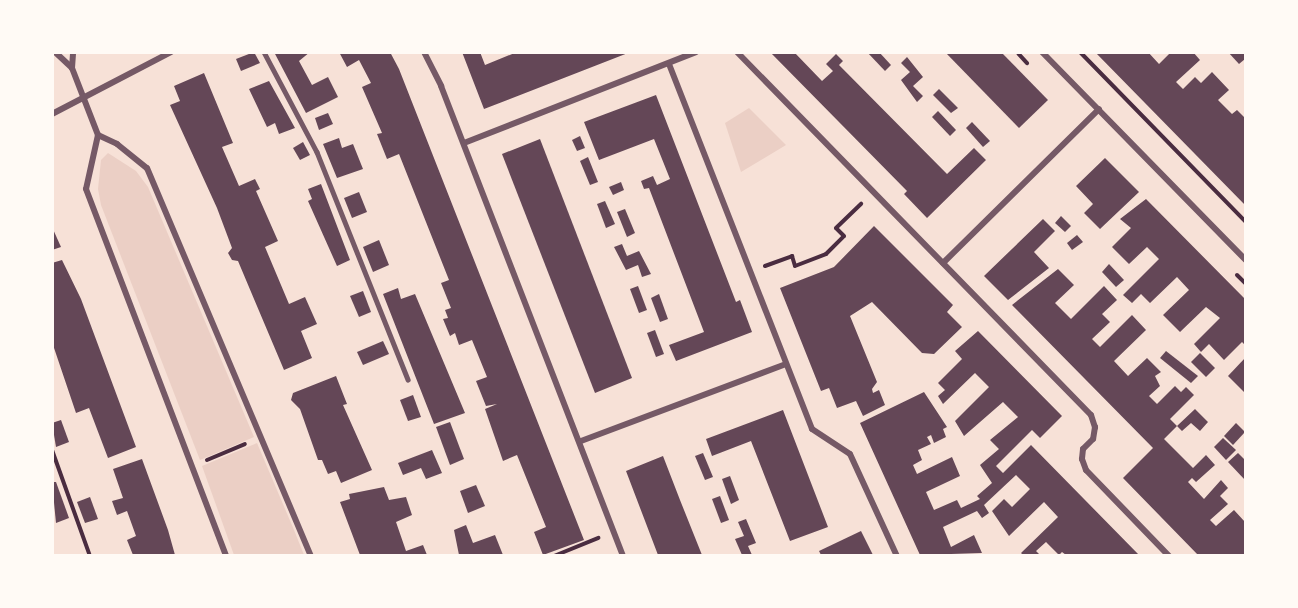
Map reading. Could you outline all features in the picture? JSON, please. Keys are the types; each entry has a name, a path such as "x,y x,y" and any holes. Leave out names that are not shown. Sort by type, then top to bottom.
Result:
{"street":[{"path":"55,52 72,68 98,135 86,189 194,465 226,555"},
{"path":"72,68 73,52"},
{"path":"52,114 171,52"},
{"path":"424,52 464,143 581,441 623,555"},
{"path":"464,143 696,52"},
{"path":"737,52 1091,415 1095,427 1093,439 1083,449 1082,459 1086,470 1169,555"},
{"path":"1042,52 1245,260"},
{"path":"669,64 812,429 850,454 897,555"},
{"path":"943,262 1099,109"},
{"path":"98,135 117,144 147,168 311,555"},
{"path":"581,441 786,364"}],"lane":[{"path":"264,52 317,152 408,380"}],"path":[{"path":"1080,52 1245,222"},
{"path":"750,271 792,256 795,266 826,254 844,236 836,228 874,192"},
{"path":"194,465 262,437"},
{"path":"52,450 90,555"},
{"path":"554,555 615,532"}],"shaded area":[{"path":"749,108 786,145 741,172 725,123"},
{"path":"108,153 136,171 148,187 254,437 200,460 101,205 98,189 101,160"},
{"path":"257,443 304,555 234,555 202,466"}],"building":[{"path":"254,52 260,63 241,71 236,59"},
{"path":"274,52 310,52 299,61 312,85 328,77 338,97 306,113"},
{"path":"339,52 390,52 399,69 584,540 543,555 534,532 546,527 517,455 503,461 485,409 497,404 486,406 476,381 487,377 472,340 459,345 455,333 450,336 443,319 448,318 445,310 451,308 441,283 449,280 399,154 387,159 377,134 382,133 362,87 371,83 359,60 347,67"},
{"path":"462,52 480,52 485,65 517,52 628,53 484,109"},
{"path":"770,52 794,52 822,81 833,71 826,64 836,54 843,61 839,65 947,174 974,148 986,160 927,218 904,194 907,191"},
{"path":"867,52 879,52 891,65 885,71"},
{"path":"945,52 1001,52 1048,100 1019,128"},
{"path":"1095,52 1148,52 1159,64 1171,52 1193,52 1200,60 1176,82 1183,89 1195,77 1201,83 1212,72 1229,90 1218,100 1232,114 1237,110 1245,118 1245,205"},
{"path":"1228,52 1245,52 1245,59 1239,64"},
{"path":"907,57 923,77 913,86 923,96 917,102 901,80 910,72 901,63"},
{"path":"204,73 233,143 222,147 239,186 255,179 260,189 256,191 278,241 265,247 289,304 305,297 317,324 301,331 312,358 284,370 238,261 232,260 228,253 232,248 217,208 170,105 180,101 174,86"},
{"path":"269,81 295,128 279,134 275,123 267,127 249,89"},
{"path":"939,89 958,108 951,113 933,95"},
{"path":"656,95 736,302 740,300 752,332 676,361 669,345 704,332 649,188 644,189 641,181 653,176 657,185 670,179 654,139 599,160 584,122"},
{"path":"938,111 956,130 950,136 932,117"},
{"path":"328,113 333,124 319,130 315,118"},
{"path":"972,122 990,141 983,147 966,128"},
{"path":"580,136 585,148 577,151 572,140"},
{"path":"339,138 342,148 353,144 363,169 337,178 323,144"},
{"path":"540,139 632,378 595,393 502,154"},
{"path":"303,142 310,155 300,160 293,148"},
{"path":"588,157 598,182 590,185 580,161"},
{"path":"1105,158 1139,192 1100,229 1084,213 1093,204 1076,186"},
{"path":"621,182 624,190 613,195 609,187"},
{"path":"321,184 350,260 337,266 308,201 312,199 308,189"},
{"path":"359,192 367,212 352,218 344,198"},
{"path":"1146,199 1245,299 1245,345 1242,342 1224,360 1209,344 1201,352 1194,344 1220,318 1206,307 1180,332 1163,315 1189,290 1177,277 1150,303 1141,294 1132,303 1123,295 1159,259 1147,247 1129,264 1112,247 1131,228 1120,219"},
{"path":"605,201 615,224 606,228 597,204"},
{"path":"625,209 635,233 627,237 617,212"},
{"path":"1061,216 1071,226 1065,232 1055,223"},
{"path":"1043,219 1055,231 1034,252 1049,268 1008,300 984,276"},
{"path":"874,226 953,305 947,312 962,327 934,354 922,353 872,302 850,316 877,382 872,389 873,393 879,390 885,405 863,416 856,401 837,408 829,388 821,391 780,288 834,267"},
{"path":"52,227 61,247 52,250"},
{"path":"1077,235 1083,242 1072,250 1067,243"},
{"path":"379,240 389,265 373,272 363,247"},
{"path":"622,244 627,256 639,251 651,274 642,277 638,265 626,270 614,247"},
{"path":"62,260 81,299 136,447 108,458 89,408 76,413 52,342 52,263"},
{"path":"1109,264 1124,280 1116,287 1102,272"},
{"path":"1058,269 1074,285 1055,303 1071,319 1104,286 1117,300 1102,314 1110,322 1092,339 1100,347 1132,315 1146,330 1114,361 1128,376 1147,358 1161,372 1155,376 1160,386 1149,396 1157,404 1175,386 1181,392 1186,387 1194,395 1170,419 1177,426 1164,439 1193,468 1206,455 1215,465 1196,482 1192,478 1188,482 1204,499 1221,480 1228,488 1220,496 1228,504 1210,520 1216,526 1234,510 1245,522 1245,555 1198,555 1123,478 1153,448 1012,305"},
{"path":"638,286 647,310 639,313 630,289"},
{"path":"398,288 401,299 415,294 465,413 434,424 383,294"},
{"path":"363,291 371,312 359,317 350,296"},
{"path":"659,294 668,319 660,322 651,298"},
{"path":"655,330 664,354 656,357 647,333"},
{"path":"978,331 1062,416 1040,438 1032,430 996,466 1003,473 1031,445 1139,555 1066,555 1062,552 1059,555 1046,542 1036,551 1040,555 1023,555 1021,553 1058,517 1044,502 1009,536 992,511 1004,499 1012,507 1030,489 1016,475 984,505 989,513 982,518 977,511 943,527 951,547 974,535 982,553 920,555 860,423 924,392 947,427 943,429 946,437 934,443 931,435 927,437 931,444 918,450 922,460 913,465 917,474 952,457 960,476 926,492 934,510 957,500 961,508 980,499 977,496 992,483 980,465 999,449 990,440 1018,417 1003,402 964,436 955,421 989,387 975,373 943,404 938,396 945,390 938,383 962,359 955,351"},
{"path":"383,341 389,354 363,365 357,352"},
{"path":"1166,351 1198,376 1191,383 1160,358"},
{"path":"1200,353 1215,368 1206,377 1191,362"},
{"path":"1245,358 1245,391 1244,392 1228,376"},
{"path":"336,376 347,404 343,405 372,470 341,483 336,471 328,474 322,460 318,460 300,409 291,400 293,393"},
{"path":"413,395 421,417 408,421 400,400"},
{"path":"1195,409 1208,422 1200,431 1191,423 1182,431 1177,426"},
{"path":"783,410 828,527 790,541 751,441 712,456 706,439"},
{"path":"61,420 69,442 56,447 52,423"},
{"path":"450,422 464,459 450,465 436,427"},
{"path":"1236,423 1245,432 1233,445 1224,436"},
{"path":"1223,438 1236,450 1226,460 1214,447"},
{"path":"432,450 442,473 426,479 421,468 403,475 398,463"},
{"path":"703,453 713,477 705,480 695,456"},
{"path":"1238,453 1245,460 1245,480 1228,462"},
{"path":"663,456 702,555 658,555 626,471"},
{"path":"142,459 175,555 133,555 127,540 136,536 127,511 117,515 112,501 123,498 113,469"},
{"path":"730,476 739,500 731,504 722,479"},
{"path":"52,482 56,482 69,518 56,523"},
{"path":"476,485 485,506 468,513 460,491"},
{"path":"384,487 389,500 406,497 412,515 396,522 406,551 423,545 427,555 360,555 340,502 350,499 349,494"},
{"path":"720,496 729,520 721,523 712,499"},
{"path":"90,497 98,519 85,523 77,502"},
{"path":"746,519 756,543 748,546 752,555 742,555 735,539 744,536 738,522"},
{"path":"466,525 473,543 495,535 503,555 459,555 454,530"},
{"path":"861,531 873,555 821,555 819,551"}]}
